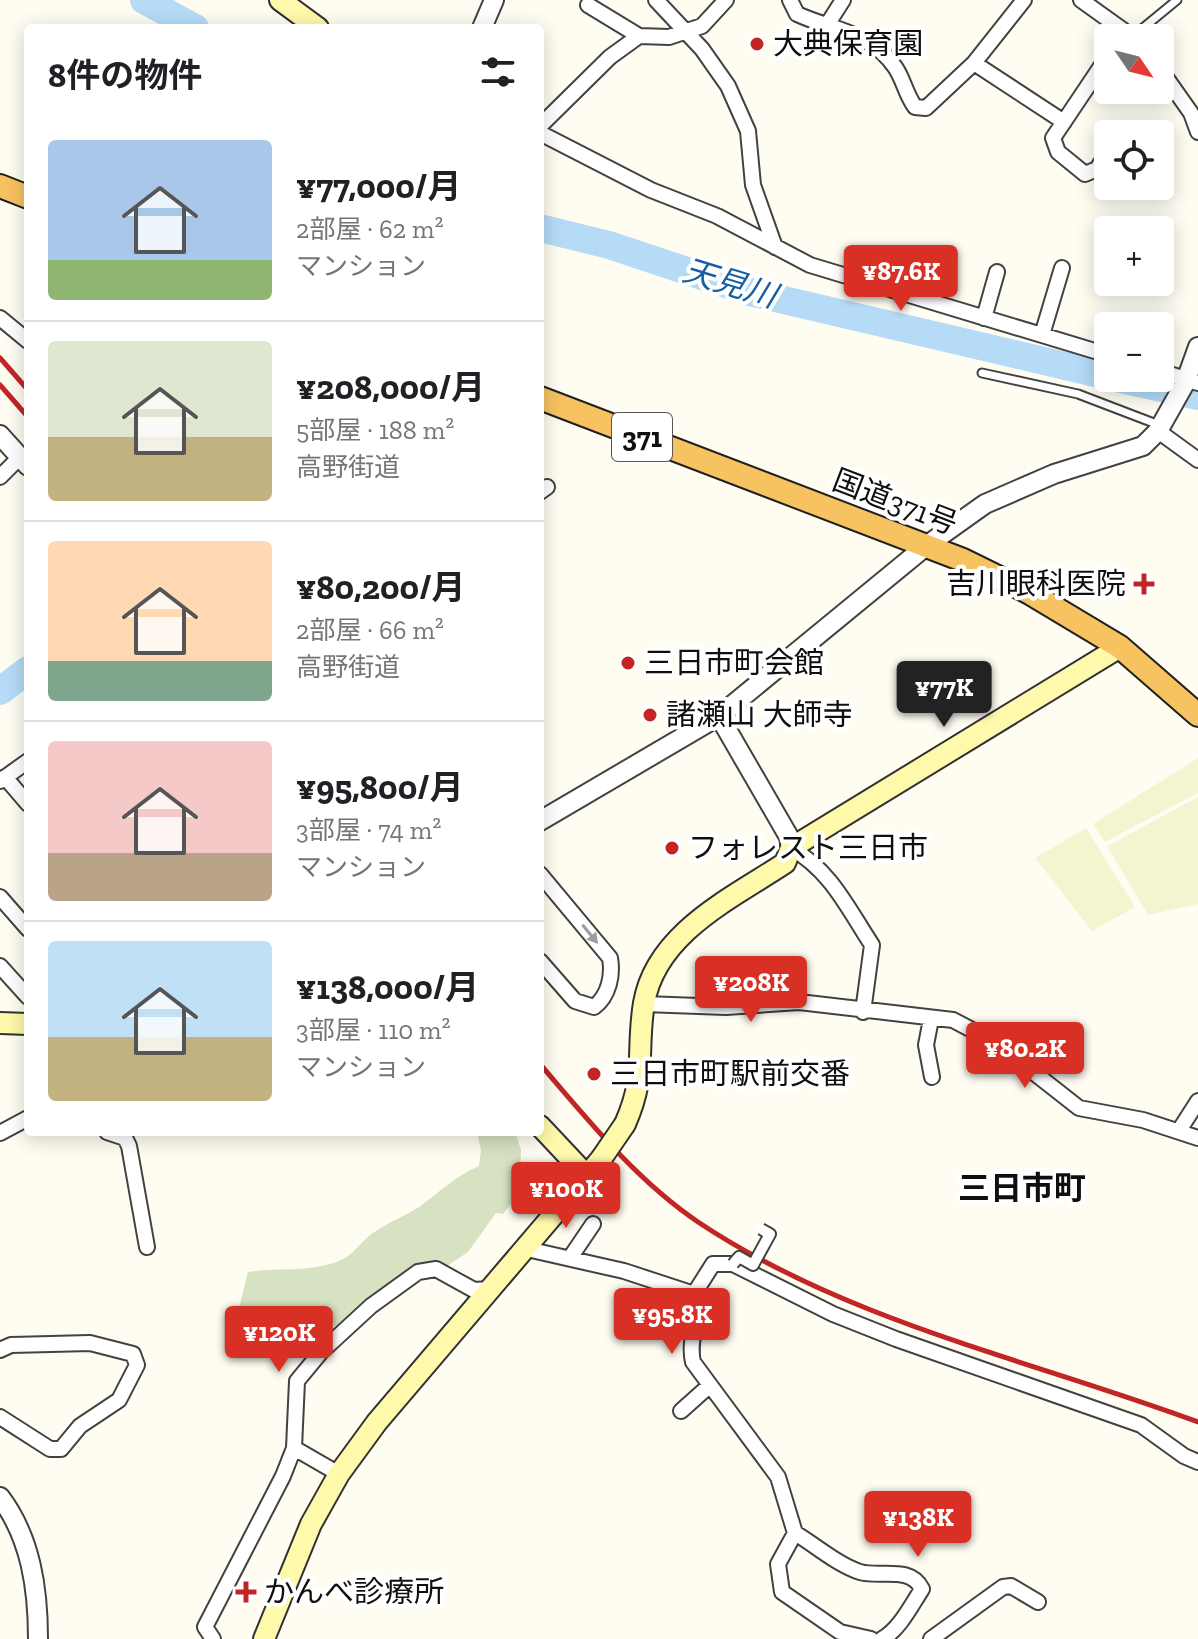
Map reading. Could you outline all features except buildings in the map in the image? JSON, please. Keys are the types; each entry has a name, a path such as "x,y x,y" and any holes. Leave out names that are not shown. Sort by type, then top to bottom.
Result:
{"highway":[{"path":"0,186 24,195"},
{"name":"国道371号","path":"544,400 926,546 1030,593 1120,647 1198,715"}],"main road":[{"path":"280,0 313,24"},
{"path":"264,1639 311,1524 339,1474 377,1422 601,1159 625,1124 641,1080 644,1004 659,965 686,929 785,863 791,848 1120,647"},
{"path":"0,1023 24,1024"},
{"path":"544,1130 586,1175"}],"street":[{"path":"484,24 494,0"},
{"path":"656,0 728,86 748,131 753,185 775,247"},
{"path":"544,122 610,57 639,36 686,33 702,26 726,0"},
{"path":"790,0 797,14 867,38 898,71 904,92 915,107 926,108 974,63 1024,0"},
{"path":"827,25 843,0"},
{"path":"1081,0 1112,24"},
{"path":"588,5 639,36"},
{"path":"974,63 1064,122"},
{"path":"1094,77 1053,138 1058,152 1085,174 1094,170"},
{"path":"1174,89 1191,113 1198,132"},
{"path":"544,135 810,265 1094,351"},
{"path":"1042,335 1062,268"},
{"path":"984,318 997,272"},
{"path":"0,318 24,338"},
{"path":"544,819 719,716 926,546 985,504 1054,474 1143,446 1192,379 1198,347"},
{"path":"1161,425 1198,460"},
{"path":"0,435 24,461 0,477"},
{"path":"719,716 789,837 791,848 814,862 829,878 872,945 863,1012"},
{"path":"24,764 2,779 24,800"},
{"path":"544,879 610,958 612,973 601,1002 594,1007 575,1001 544,966"},
{"path":"0,897 24,924"},
{"path":"0,966 24,993"},
{"path":"644,1004 726,1007 799,1002 863,1012 953,1020 971,1027 1079,1108 1180,1129 1198,1138"},
{"path":"931,1019 926,1045 932,1077"},
{"path":"1180,1129 1198,1101"},
{"path":"0,1133 24,1120"},
{"path":"119,1136 125,1138 129,1146 147,1247"},
{"path":"570,1258 593,1224"},
{"path":"733,1264 739,1257 753,1265 770,1234 761,1229"},
{"path":"527,1249 570,1258 694,1294 699,1304 689,1347 693,1362 778,1477 795,1533 862,1573 914,1578 922,1589 888,1638"},
{"path":"694,1294 713,1264 733,1264 833,1314 896,1339 1141,1425 1198,1462"},
{"path":"213,1639 205,1627 294,1448 297,1381 321,1352 371,1306 418,1272 436,1269 474,1290 490,1289"},
{"path":"0,1350 11,1345 90,1343 133,1354 137,1365 119,1400 80,1426 61,1449 50,1449 0,1417"},
{"path":"681,1411 709,1386"},
{"path":"294,1448 339,1474"},
{"path":"4,1512 28,1549 38,1607 38,1639"},
{"path":"795,1533 778,1564 782,1592 840,1632 871,1639"},
{"path":"931,1639 1003,1587 1011,1586 1038,1602"}],"lane":[{"path":"1144,24 1177,0"},
{"path":"982,373 1078,394 1161,425"}],"green space":[{"path":"1198,758 1198,793 1105,842 1093,824"},
{"path":"1198,797 1198,904 1148,915 1107,846"},
{"path":"1086,828 1135,907 1092,931 1035,858"},
{"path":"478,1136 516,1136 521,1150 520,1181 550,1183 535,1211 516,1197 503,1214 496,1213 468,1252 444,1268 415,1270 341,1327 238,1312 248,1272 316,1267 339,1261 376,1231 419,1207 455,1179 479,1166 481,1151"}],"waterway":[{"name":"天見川","path":"144,0 188,24"},
{"name":"天見川","path":"544,229 609,245 750,292 1094,373"},
{"name":"天見川","path":"1174,391 1198,396"},
{"path":"0,691 24,673"}],"railway":[{"path":"0,358 24,385"},
{"path":"0,385 24,412"},
{"path":"544,1069 614,1149 654,1188 698,1222 756,1257 878,1313 1198,1422"}],"place":[{"name":"大典保育園","path":"757,44"},
{"name":"吉川眼科医院","path":"1144,584"},
{"name":"三日市町会館","path":"628,663"},
{"name":"諸瀬山 大師寺","path":"650,715"},
{"name":"フォレスト三日市","path":"672,848"},
{"name":"三日市町駅前交番","path":"594,1074"},
{"name":"かんべ診療所","path":"246,1592"}],"district":[{"name":"三日市町","path":"1022,1188"}]}
